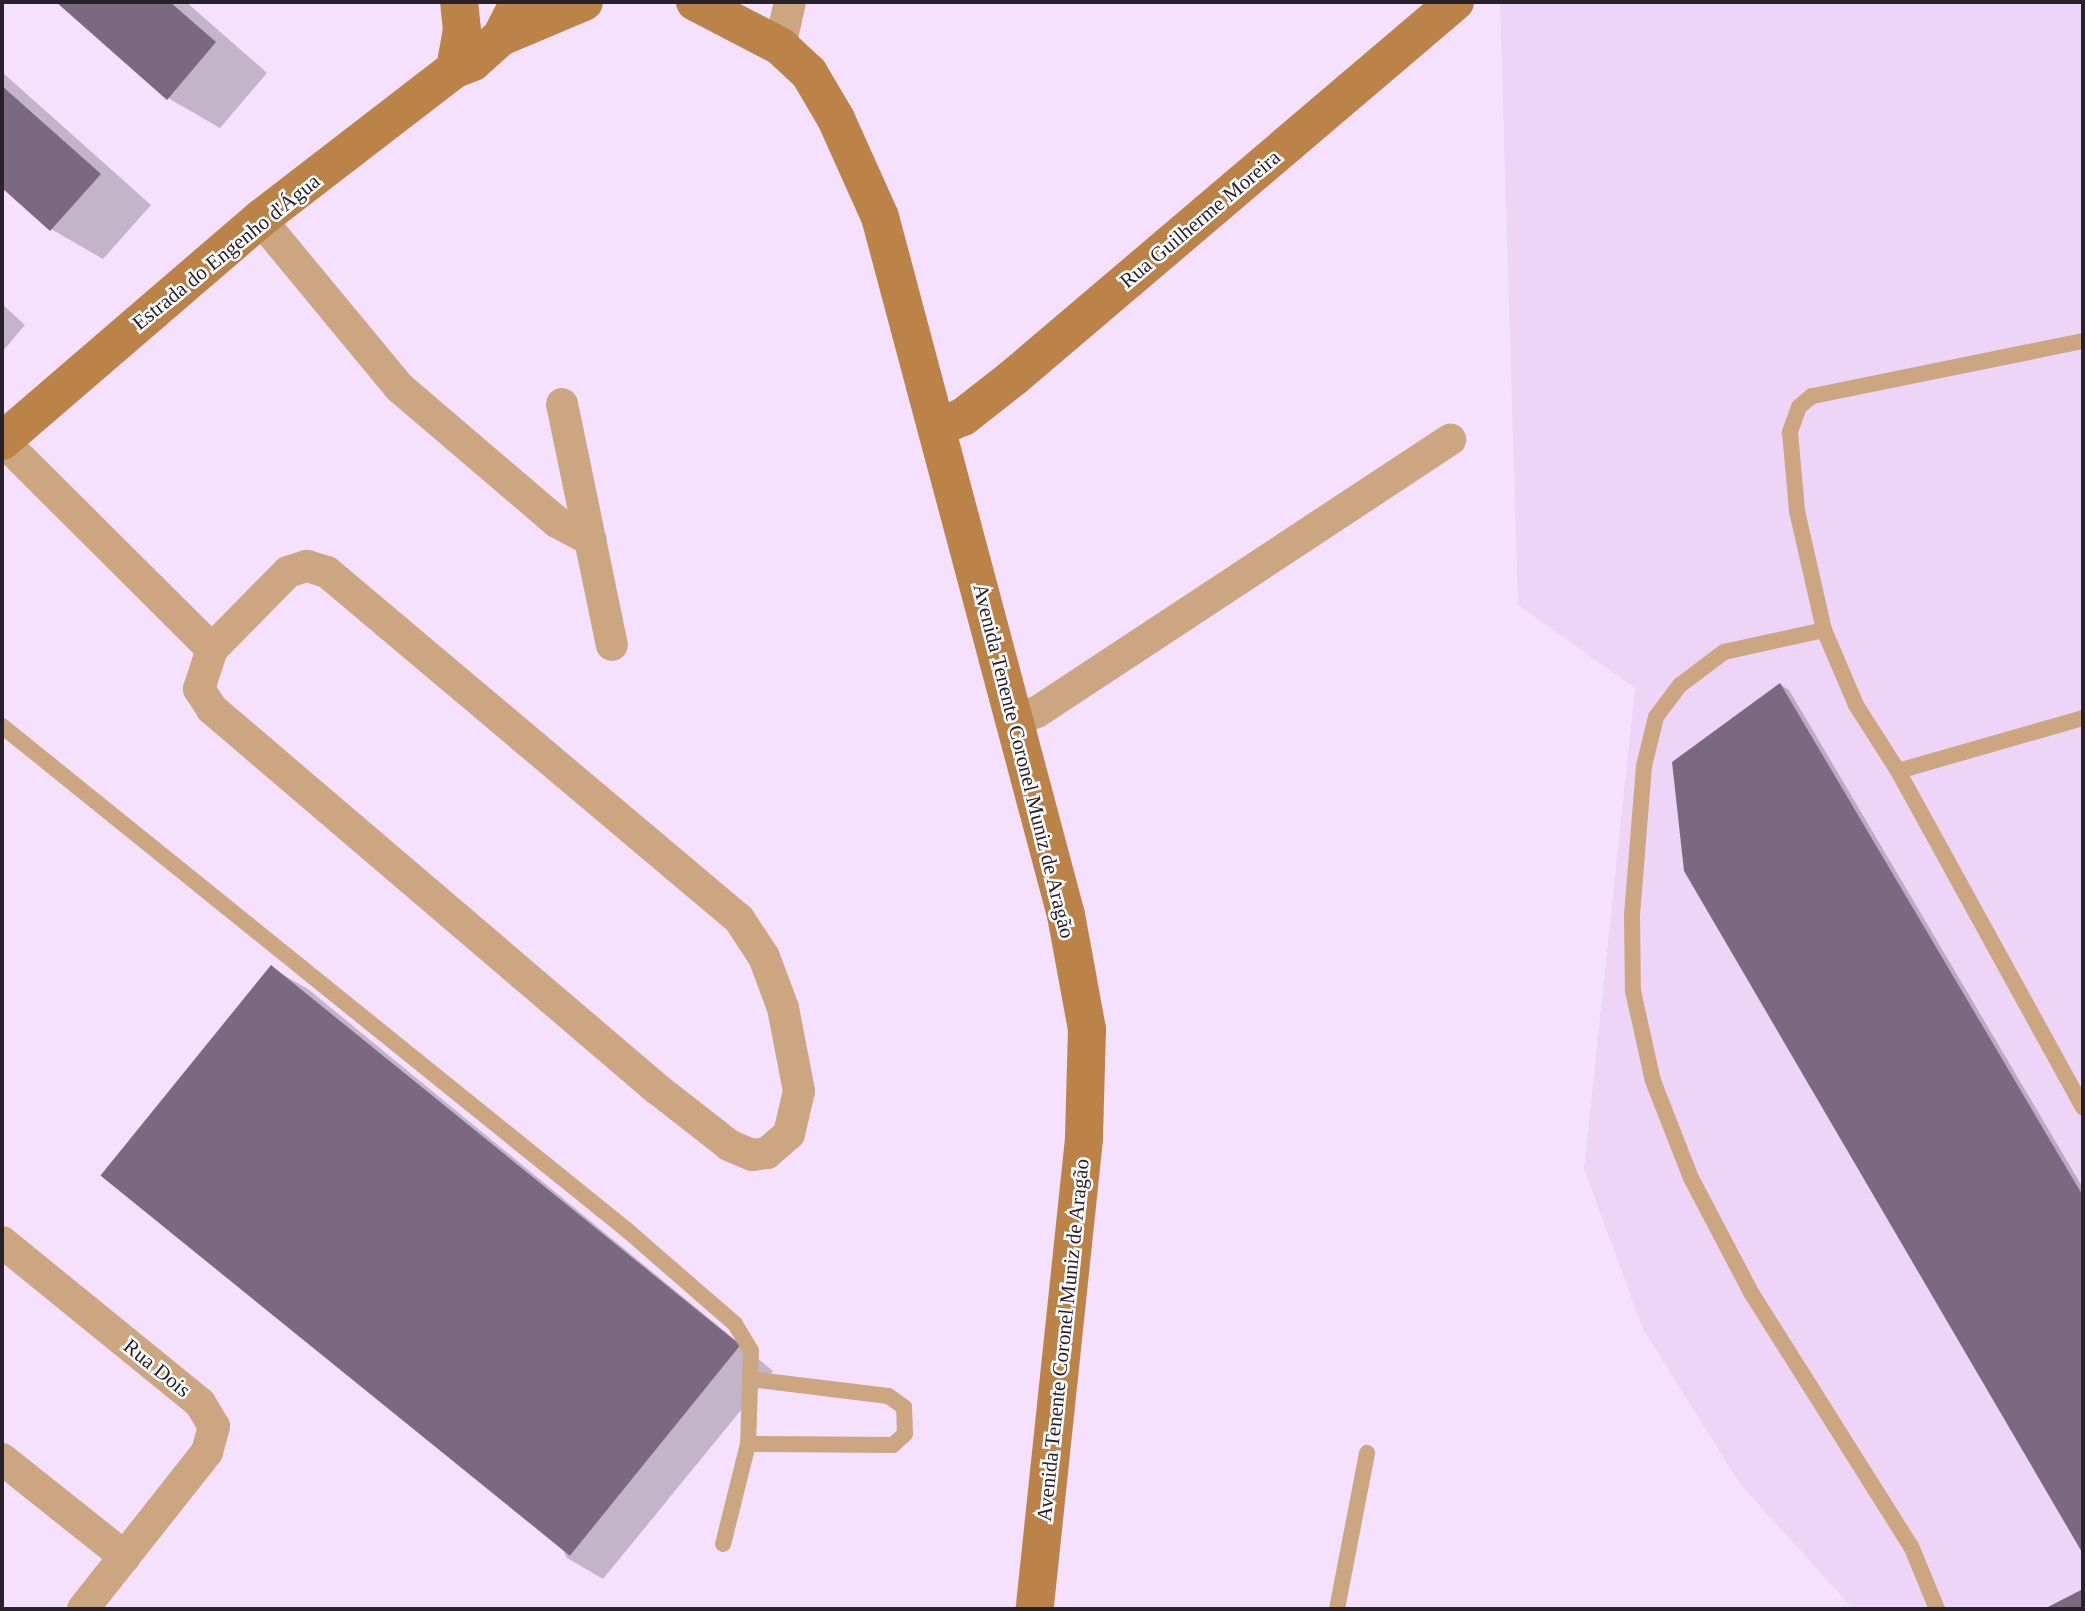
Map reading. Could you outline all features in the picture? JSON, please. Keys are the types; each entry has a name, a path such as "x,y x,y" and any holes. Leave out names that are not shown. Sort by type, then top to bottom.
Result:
{"main road":[{"path":"455,69 462,30 459,2"},
{"name":"Estrada do Engenho d'Água","path":"2,440 260,219 455,69 473,62 501,37 519,2"},
{"path":"501,37 584,2"},
{"name":"Avenida Tenente Coronel Muniz de Aragão","path":"695,2 780,46 809,73 830,108 880,217 939,427 1013,722 1066,915 1087,1029 1084,1139 1035,1609"},
{"name":"Rua Guilherme Moreira","path":"939,427 962,417 1014,377 1455,2"}],"street":[{"path":"780,46 790,2"},
{"path":"260,219 400,388 558,522 592,540"},
{"path":"562,404 612,645"},
{"path":"2,440 212,649"},
{"path":"1013,722 1048,705 1450,440"},
{"path":"307,566 327,572 739,919 764,957 783,1009 799,1091 789,1134 767,1153 752,1155 729,1145 646,1079 212,709 200,689 212,649 289,572 307,566"},
{"name":"Rua Dois","path":"2,1242 200,1403 214,1426 207,1452 83,1609"},
{"path":"2,1459 125,1557"}],"lane":[{"path":"2083,341 1812,396 1799,407 1790,432 1797,511 1824,630 1856,705 1898,771 2083,1107"},
{"path":"1824,630 1724,652 1680,685 1656,717 1644,766 1632,914 1633,991 1653,1081 1691,1178 1752,1294 1911,1546 1937,1609"},
{"path":"1898,771 2083,718"},
{"path":"2,726 617,1223 735,1324 751,1350 748,1444 723,1544"},
{"path":"748,1444 893,1445 905,1434 904,1407 888,1396 750,1379"},
{"path":"1337,1609 1367,1453"}],"shaded area":[{"path":"1500,2 2083,2 2083,1609 1853,1609 1740,1484 1643,1329 1584,1169 1635,688 1518,605"}],"building":[{"path":"56,2 170,2 216,42 167,100"},
{"path":"2,86 101,174 50,231 2,188"},
{"path":"1780,683 2083,1196 2083,1554 1684,871 1672,762"},
{"path":"271,965 740,1345 570,1556 100,1176"},
{"path":"2083,1589 2083,1609 2044,1609"}]}
